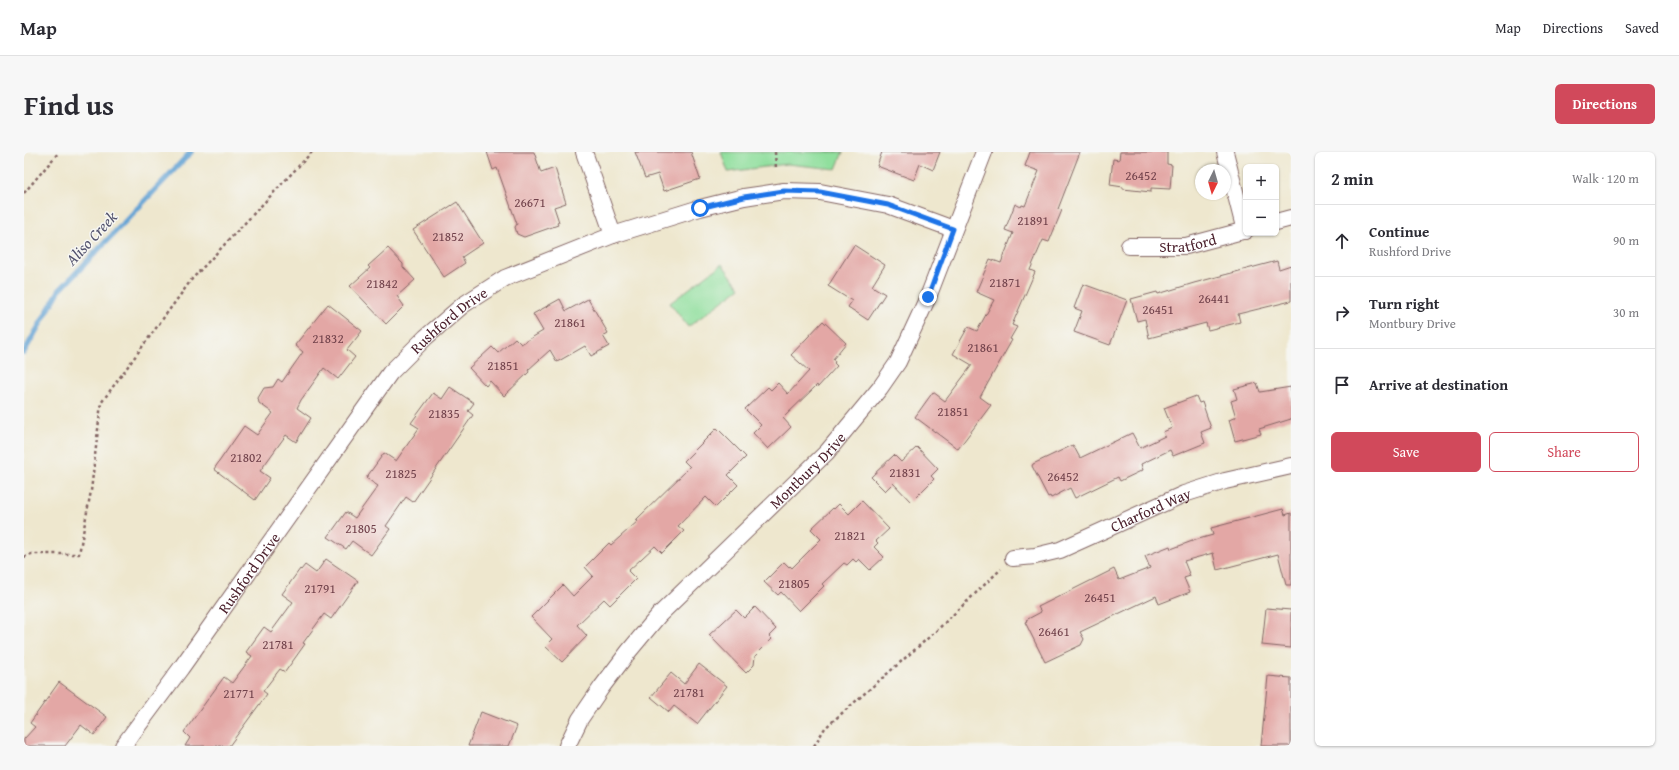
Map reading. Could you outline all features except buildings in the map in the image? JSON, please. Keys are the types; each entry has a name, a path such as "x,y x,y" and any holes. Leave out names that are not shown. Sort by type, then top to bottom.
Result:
{"street":[{"path":"584,152 613,235"},
{"name":"Montbury Drive","path":"567,746 580,719 601,688 659,615 827,452 880,388 898,362 914,330 984,152"},
{"path":"1225,152 1243,223"},
{"name":"Rushford Drive","path":"123,746 186,662 390,373 426,337 463,304 505,278 613,235 700,208 744,197 784,191 820,192 888,205 953,229"},
{"path":"1279,221 1291,218"},
{"name":"Stratford","path":"1129,246 1186,246 1243,232"},
{"name":"Charford Way","path":"1012,558 1035,556 1060,550 1184,494 1225,481 1291,466"}],"path":[{"path":"24,192 59,152"},
{"path":"24,557 31,554 79,554 91,491 100,403 192,279 312,152"},
{"path":"775,152 776,169"},
{"path":"814,746 826,728 935,632 1012,558"}],"green space":[{"path":"721,152 843,152 836,169 787,164 728,172"},
{"path":"722,264 740,288 688,327 670,303"}],"waterway":[{"name":"Aliso Creek","path":"24,352 59,291 191,152"}],"route":[{"path":"700,208 744,197 784,191 820,192 888,205 953,229 928,297"}]}
